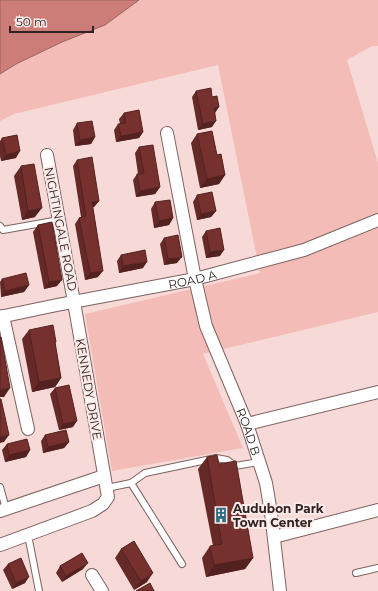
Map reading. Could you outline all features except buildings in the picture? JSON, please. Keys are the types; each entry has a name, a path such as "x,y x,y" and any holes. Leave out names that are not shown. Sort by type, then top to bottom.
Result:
{"street":[{"name":"ROAD B","path":"167,133 195,279 206,326 247,424 267,491 280,591"},
{"name":"NIGHTINGALE ROAD","path":"47,155 74,302"},
{"name":"ROAD A","path":"1,317 195,279 304,250 378,220"},
{"name":"KENNEDY DRIVE","path":"74,302 107,488"},
{"path":"1,317 28,429"},
{"path":"247,424 378,392"},
{"path":"3,510 104,476"},
{"path":"0,545 99,508 108,497 107,488"},
{"path":"274,537 378,510"},
{"path":"92,575 102,591"}],"lane":[{"path":"0,226 3,230 59,220"},
{"path":"107,488 131,483 145,472 216,458 226,460 235,466 259,462"},
{"path":"131,483 182,564"},
{"path":"0,487 3,510"},
{"path":"28,535 39,591"},
{"path":"356,573 378,568"}],"shaded area":[{"path":"0,0 139,0 105,25 62,42 16,64 0,74"},
{"path":"139,0 378,0 378,46 372,46 347,60 378,163 378,312 203,354 243,448 112,471 85,314 260,273 218,65 14,114 0,121 0,74 16,64 62,42 105,25"}],"place":[{"name":"Audubon Park Town Center","path":"221,515"}]}
